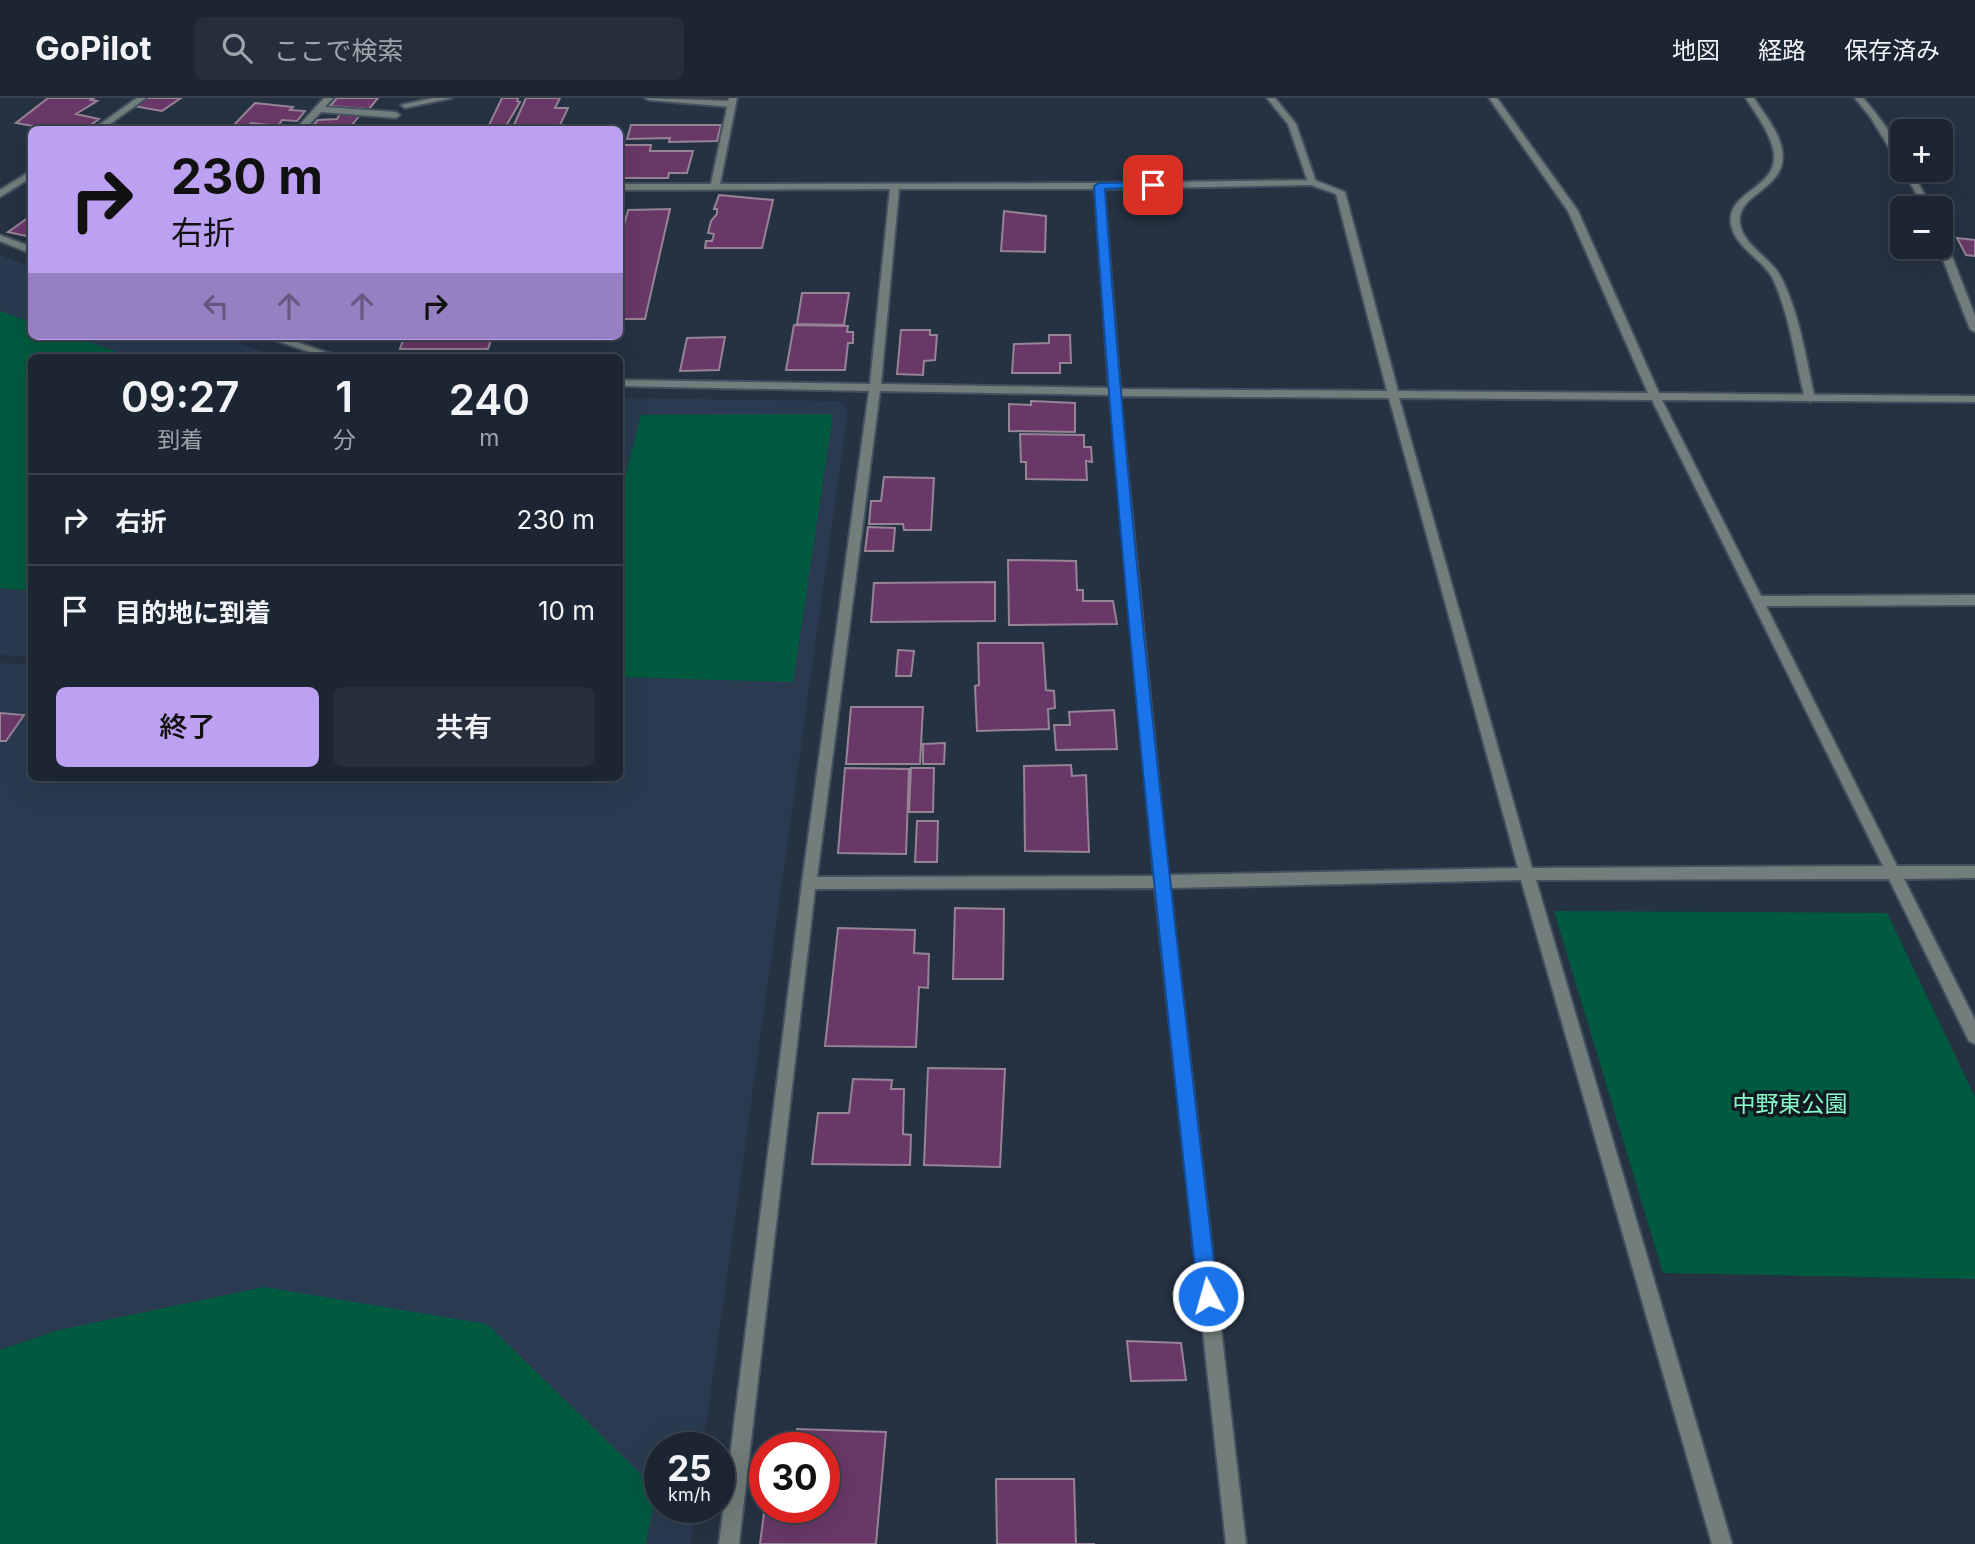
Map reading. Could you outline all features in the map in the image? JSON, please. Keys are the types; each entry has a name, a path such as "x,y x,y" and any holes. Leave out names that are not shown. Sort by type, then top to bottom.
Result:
{"street":[{"path":"102,126 142,98"},
{"path":"303,126 329,98"},
{"path":"389,126 408,102 448,98"},
{"path":"649,98 733,101 715,187"},
{"path":"1271,98 1292,124 1312,182"},
{"path":"1493,98 1573,211 1655,396 1975,1036"},
{"path":"1750,98 1778,148 1779,166 1770,182 1747,198 1737,210 1735,219 1743,239 1771,266 1781,284 1810,399"},
{"path":"1859,98 1875,117 1890,142"},
{"path":"320,108 396,115"},
{"path":"0,194 28,176"},
{"path":"623,187 1099,186 1312,182 1339,191 1391,393 1527,874 1722,1544"},
{"path":"729,1544 808,883 875,387 895,186"},
{"path":"1099,186 1113,392 1162,882 1236,1544"},
{"path":"0,238 28,249"},
{"path":"1948,259 1975,328"},
{"path":"281,340 325,354"},
{"path":"623,383 1113,392 1975,399"},
{"path":"1757,601 1975,600"},
{"path":"808,883 1162,882 1527,874 1975,872"}],"shaded area":[{"path":"0,255 28,266 28,340 229,340 270,354 28,354 28,657 0,655"},
{"path":"623,398 840,401 848,410 705,1432 644,1432 644,1523 693,1523 690,1544 0,1544 0,663 28,664 28,781 623,781"}],"green space":[{"path":"0,311 28,321 28,340 83,340 123,354 28,354 28,591 0,588"},
{"path":"833,414 793,682 623,677 623,484 641,415"},
{"name":"中野東公園","path":"1554,911 1887,913 1975,1097 1975,1279 1663,1273"},
{"path":"264,1287 487,1324 644,1477 644,1523 650,1523 646,1544 0,1544 0,1350 59,1330"}],"building":[{"path":"48,98 94,98 91,100 97,101 76,114 99,119 89,126 33,126 16,123"},
{"path":"145,98 181,98 162,111 133,106"},
{"path":"337,98 378,98 369,109 330,106"},
{"path":"502,98 518,98 517,101 520,102 506,126 489,125"},
{"path":"526,98 560,98 555,108 568,108 560,125 513,126"},
{"path":"255,103 305,111 297,121 282,120 278,126 251,123 248,126 233,126"},
{"path":"340,114 360,115 351,126 313,126 318,120 337,119"},
{"path":"631,125 721,125 717,141 669,142 670,138 627,139"},
{"path":"623,145 651,145 650,151 693,151 687,173 669,173 668,178 623,178"},
{"path":"719,195 773,200 762,248 705,248 706,241 712,241 714,234 708,233 711,221 717,214 717,209 714,209"},
{"path":"670,209 645,319 623,319 623,229 628,210"},
{"path":"1004,211 1046,216 1045,252 1001,251"},
{"path":"28,218 28,236 8,232"},
{"path":"1957,238 1975,240 1975,256 1966,255"},
{"path":"802,293 849,293 844,325 797,324"},
{"path":"794,325 848,326 847,332 853,332 853,343 848,343 845,370 786,370"},
{"path":"901,330 930,330 930,335 937,335 935,360 924,361 923,375 897,374"},
{"path":"1049,335 1070,335 1071,363 1060,363 1060,373 1012,373 1014,344 1049,343"},
{"path":"725,337 719,370 680,371 687,338"},
{"path":"403,340 491,340 488,349 400,349"},
{"path":"1031,401 1075,403 1075,432 1009,431 1009,404 1031,405"},
{"path":"1020,434 1084,435 1084,447 1091,447 1092,462 1086,461 1087,480 1026,479 1026,462 1021,462"},
{"path":"884,477 934,478 931,530 904,530 903,524 869,524 871,501 881,501"},
{"path":"868,527 895,528 893,551 865,551"},
{"path":"1008,560 1076,561 1077,590 1083,590 1083,601 1113,601 1117,624 1009,625"},
{"path":"995,582 995,621 871,622 874,583"},
{"path":"978,643 1043,643 1046,690 1054,691 1055,708 1048,709 1049,729 977,731 975,686 979,685"},
{"path":"898,650 914,651 911,676 896,676"},
{"path":"851,707 923,707 920,764 846,764"},
{"path":"1114,710 1117,749 1056,750 1054,725 1070,725 1069,712"},
{"path":"0,713 24,715 6,741 0,741"},
{"path":"945,743 944,764 923,764 923,744"},
{"path":"1071,765 1072,776 1086,775 1089,852 1025,851 1024,766"},
{"path":"845,768 909,769 906,854 838,853"},
{"path":"911,768 934,768 933,812 909,812"},
{"path":"917,821 938,821 937,862 915,862"},
{"path":"955,908 1004,909 1003,979 953,979"},
{"path":"838,928 915,930 914,953 929,954 928,988 919,987 916,1047 825,1046"},
{"path":"928,1068 1005,1069 1000,1167 924,1165"},
{"path":"853,1079 892,1080 891,1089 904,1089 903,1134 911,1135 910,1165 812,1164 818,1113 849,1113"},
{"path":"1127,1341 1181,1343 1186,1380 1131,1381"},
{"path":"797,1429 886,1432 876,1544 760,1544 763,1523 840,1523 840,1432 797,1432"},
{"path":"996,1479 1074,1479 1076,1544 997,1544"}],"route":[{"path":"1153,185 1099,186 1113,392 1162,882 1208,1296"}]}
